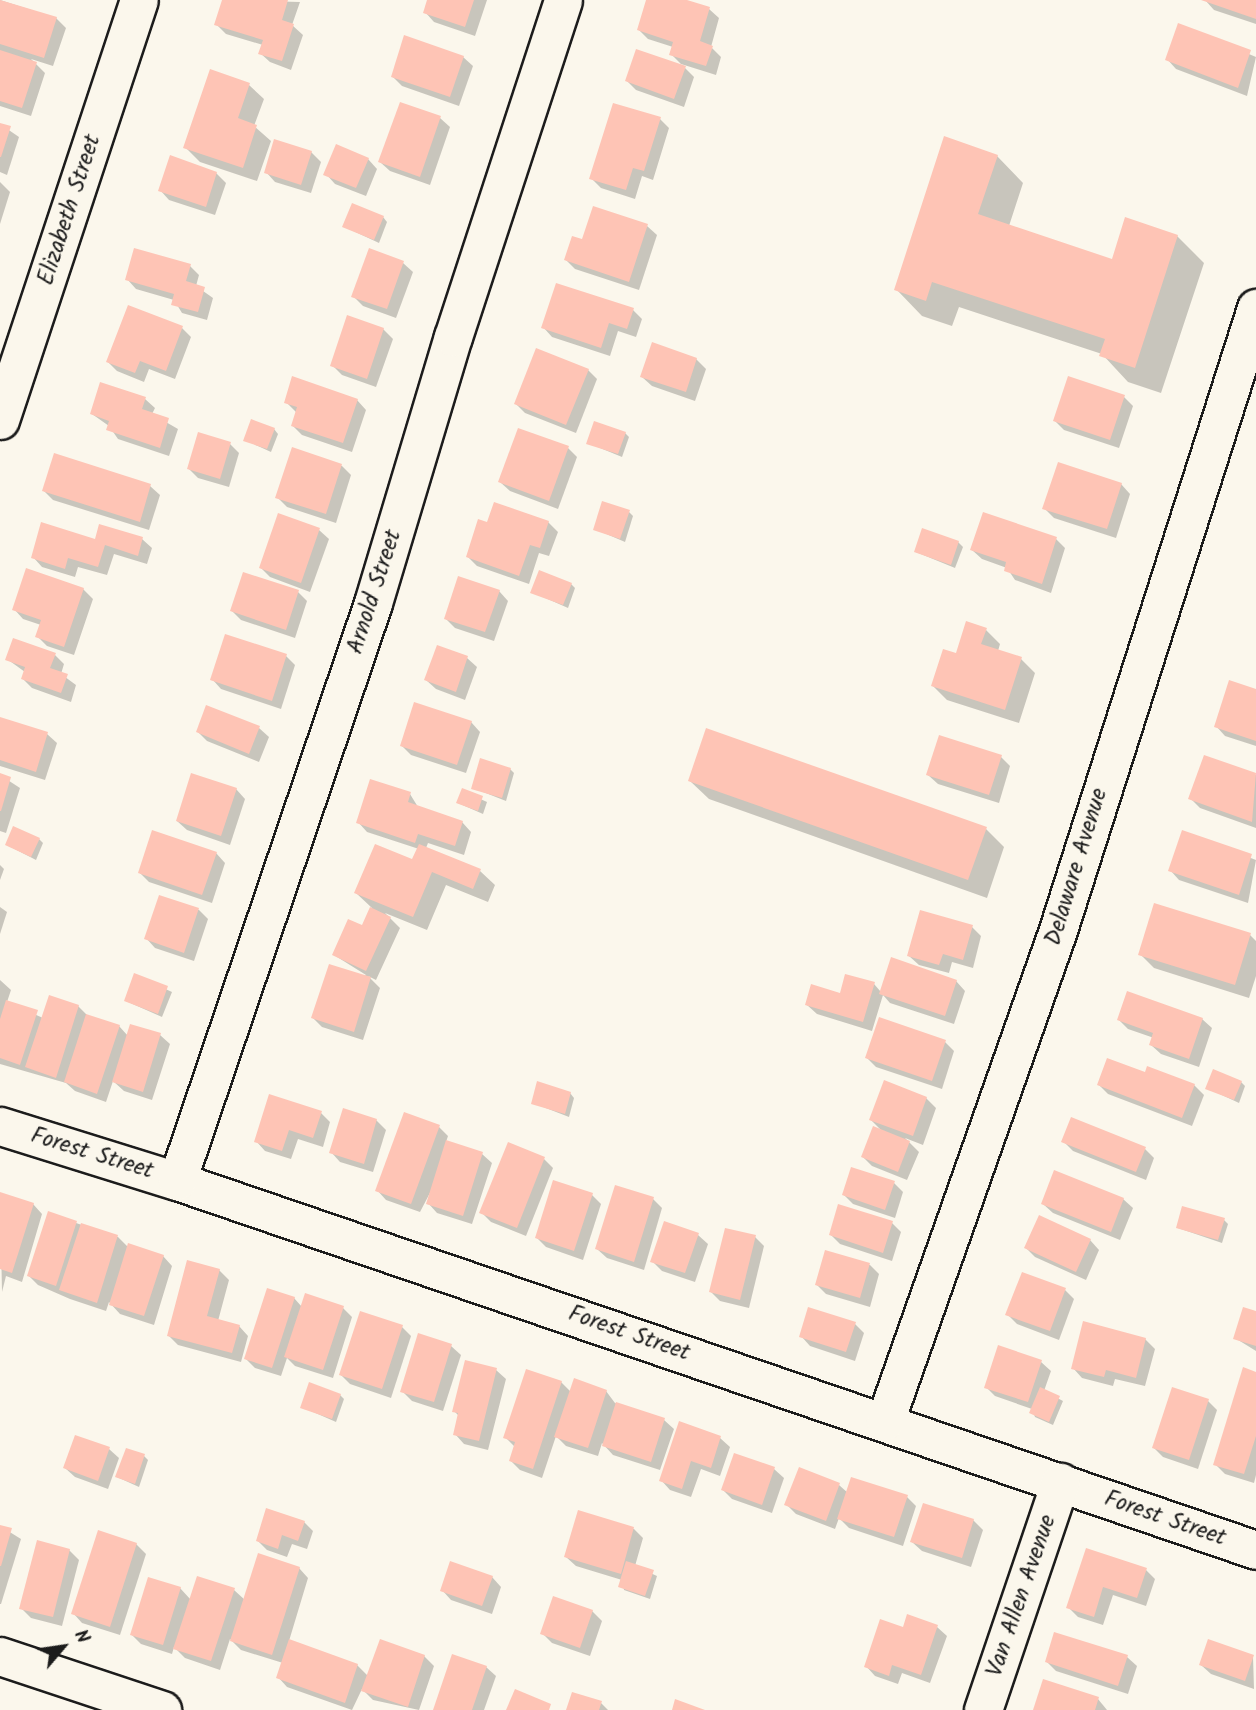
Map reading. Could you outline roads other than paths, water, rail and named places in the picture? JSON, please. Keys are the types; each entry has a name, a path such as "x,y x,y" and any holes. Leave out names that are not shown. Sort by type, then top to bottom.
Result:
{"street":[{"name":"Elizabeth Street","path":"0,420 139,0"},
{"name":"Arnold Street","path":"177,1181 373,603 453,337 563,0"},
{"name":"Delaware Avenue","path":"885,1421 1058,930 1256,309"},
{"name":"Forest Street","path":"0,1126 177,1181 1256,1550"},
{"name":"Van Allen Avenue","path":"983,1710 1060,1482"},
{"path":"0,1656 162,1710"}]}
